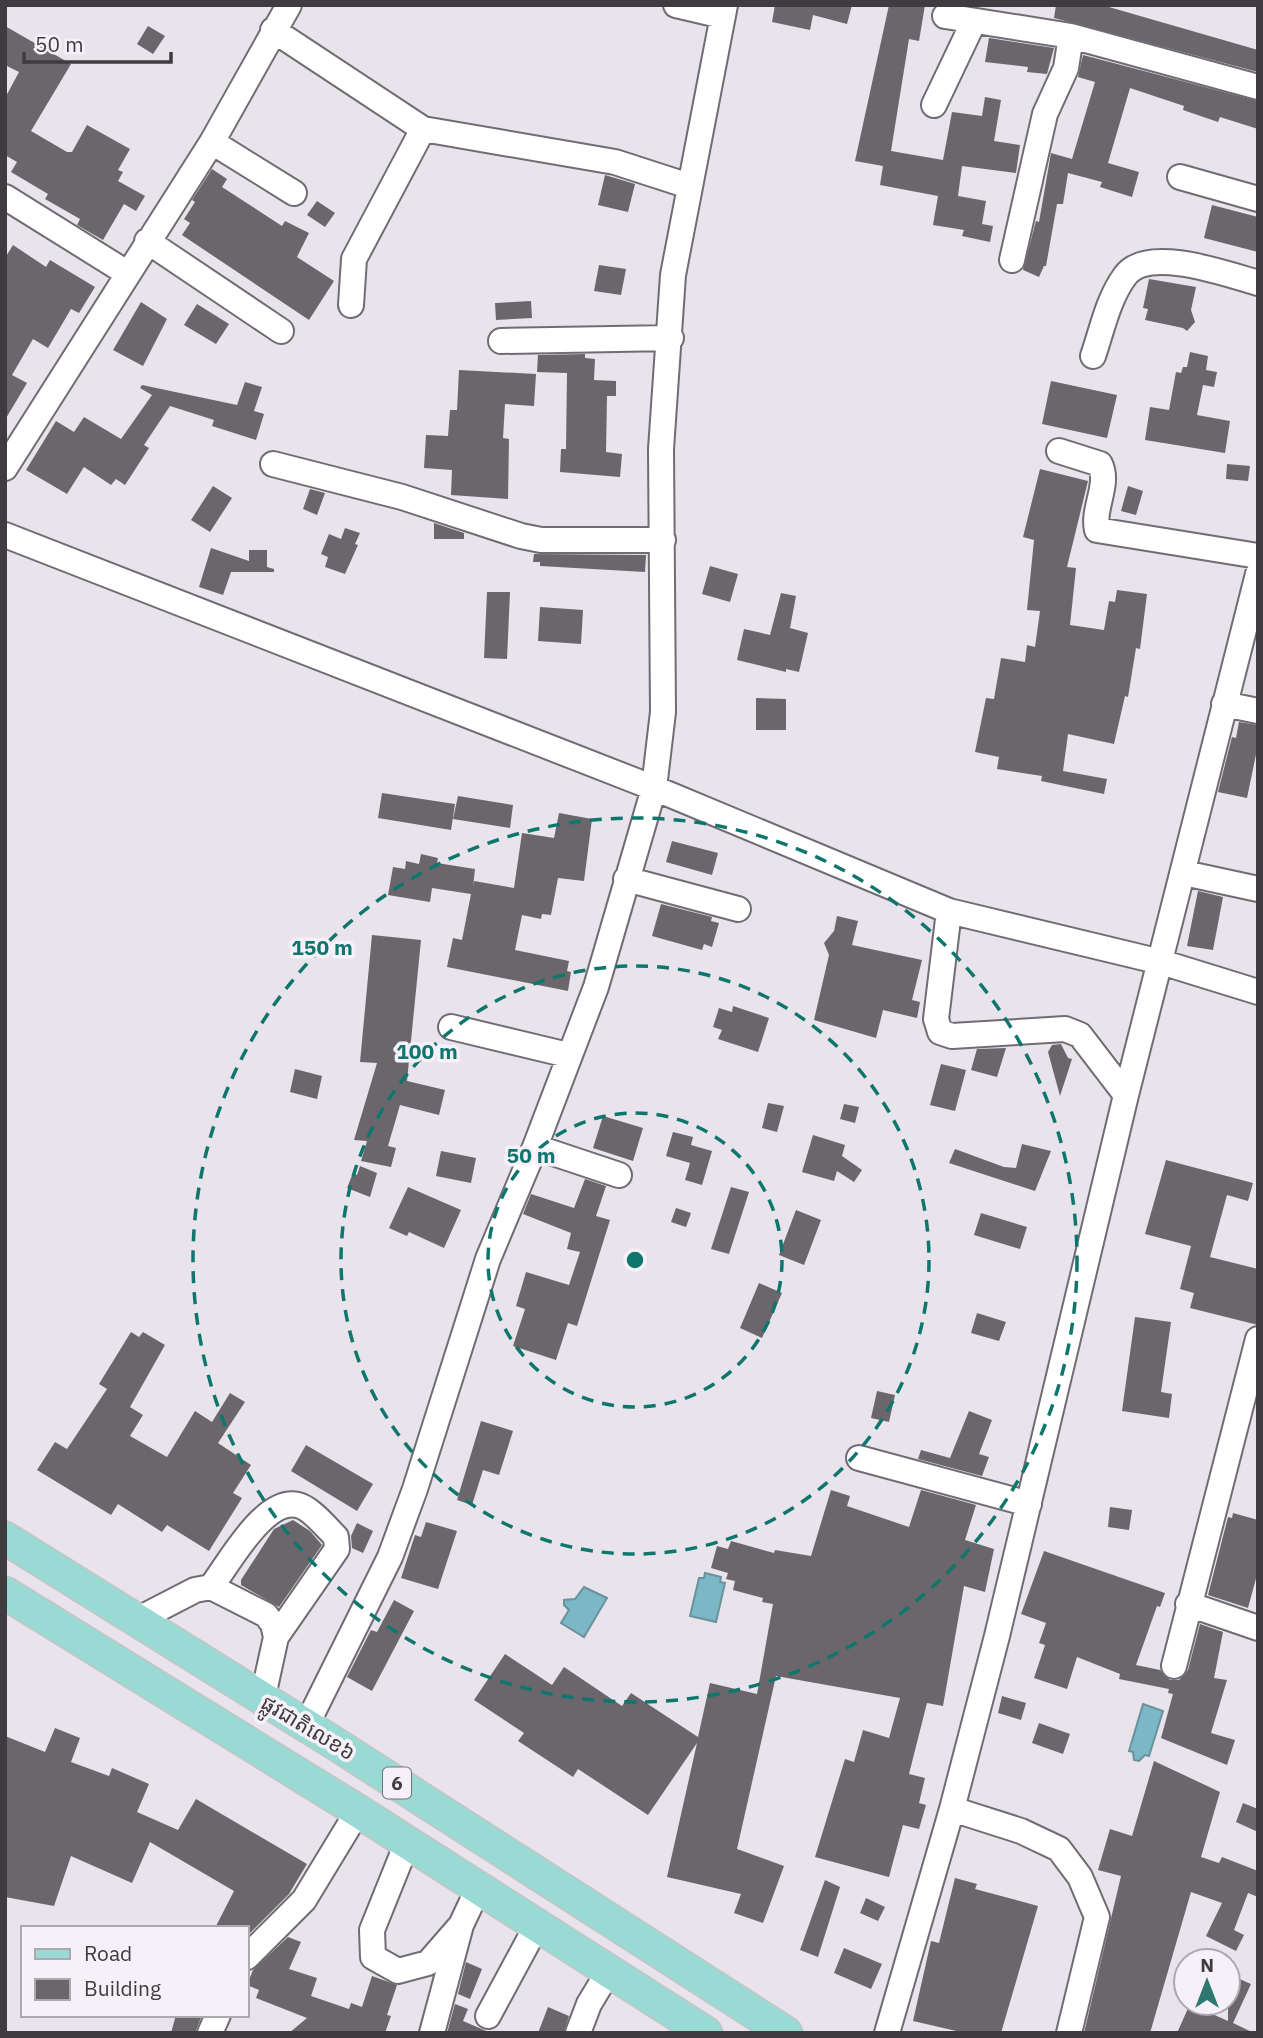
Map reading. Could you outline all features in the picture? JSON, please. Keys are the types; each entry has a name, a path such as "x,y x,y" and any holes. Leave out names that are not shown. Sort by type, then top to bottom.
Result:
{"main road":[{"name":"ផ្លូវជាតិលេខ៦","path":"5,1538 262,1701 319,1734 786,2033"},
{"name":"6","path":"5,1593 358,1811 706,2033"},
{"path":"294,1773 319,1734"}],"street":[{"path":"5,468 212,142 289,5"},
{"path":"319,1734 415,1489 488,1259 535,1147 596,987 654,788 663,712 661,449 671,338 673,275 724,11 676,5"},
{"path":"945,16 1071,36 1258,87"},
{"path":"934,105 974,21"},
{"path":"273,30 423,130 615,162 690,186"},
{"path":"1012,260 1045,114 1066,68 1071,36"},
{"path":"351,305 355,259 423,130"},
{"path":"212,142 294,193"},
{"path":"1180,177 1258,199"},
{"path":"5,197 127,273"},
{"path":"147,242 281,331"},
{"path":"1093,356 1113,297 1126,274 1137,265 1170,263 1258,283"},
{"path":"501,341 671,338"},
{"path":"1059,451 1097,462 1103,469 1097,530 1258,556"},
{"path":"274,464 463,514 499,531 541,540 663,540"},
{"path":"5,536 654,788 949,911 1161,961 1258,992"},
{"path":"887,2033 952,1809 1126,1095 1185,873 1224,704 1258,574"},
{"path":"1224,704 1258,711"},
{"path":"1185,873 1258,889"},
{"path":"626,879 738,909"},
{"path":"949,911 936,1019 940,1032 952,1036 1065,1029 1080,1035 1126,1095"},
{"path":"451,1027 568,1055"},
{"path":"535,1147 619,1175"},
{"path":"1174,1666 1258,1339"},
{"path":"859,1458 1028,1504"},
{"path":"211,1587 269,1510 289,1503 305,1507 336,1536 337,1549 276,1637 262,1701"},
{"path":"135,1620 195,1590 211,1587 266,1615 273,1624 276,1637"},
{"path":"1188,1604 1258,1628"},
{"path":"952,1809 1021,1831 1059,1849 1080,1877 1097,1917 1069,2033"},
{"path":"248,1956 304,1900 358,1811"},
{"path":"407,1843 372,1930 373,1957 398,1971 428,1963 461,1924"},
{"path":"432,2033 461,1924 478,1889"},
{"path":"488,2016 536,1927"},
{"path":"578,2033 589,2004 609,1971"},
{"path":"210,2033 217,2017"}],"water":[{"path":"705,1573 721,1577 720,1582 725,1583 716,1622 690,1616 699,1578 704,1578"},
{"path":"584,1587 607,1598 584,1637 561,1623 569,1610 564,1605 564,1600 575,1599"},
{"path":"1143,1704 1163,1711 1149,1756 1145,1755 1139,1761 1134,1760 1133,1752 1129,1751"}],"building":[{"path":"775,5 852,5 847,24 813,15 810,30 772,22"},
{"path":"889,5 925,5 919,41 909,39 891,151 943,160 952,112 982,116 985,97 1001,100 994,141 1020,145 1016,173 962,166 958,196 986,201 982,224 993,226 990,242 962,236 964,230 933,225 938,196 880,185 883,166 855,161"},
{"path":"1056,5 1102,5 1258,50 1258,72 1054,18"},
{"path":"5,26 71,64 31,131 67,152 72,152 87,125 130,149 118,170 123,172 118,181 145,196 136,211 124,204 103,240 77,225 80,219 45,199 48,194 11,172 17,162 5,155 5,98 19,72 5,65"},
{"path":"148,26 165,36 153,54 137,44"},
{"path":"989,38 1054,48 1047,74 1027,72 1028,67 985,62"},
{"path":"1083,55 1258,101 1258,129 1220,117 1218,122 1183,110 1184,106 1130,88 1108,163 1139,172 1132,197 1100,187 1102,182 1068,173 1063,204 1057,204 1046,266 1039,277 1023,270 1036,221 1039,222 1051,153 1072,159 1095,82 1078,77"},
{"path":"212,169 227,179 222,187 282,226 285,221 309,233 297,257 334,281 309,320 182,235 190,223 184,219 195,202 192,200"},
{"path":"605,175 635,184 628,212 598,205"},
{"path":"317,201 335,213 325,227 307,215"},
{"path":"1212,205 1258,217 1258,252 1204,238"},
{"path":"13,245 46,267 50,260 95,287 79,313 71,309 48,348 33,339 12,375 27,383 5,420 5,258"},
{"path":"599,265 626,269 621,295 594,291"},
{"path":"1149,279 1196,287 1191,310 1195,322 1187,331 1145,320 1148,309 1143,308"},
{"path":"531,301 532,318 496,320 495,303"},
{"path":"141,302 167,319 143,366 113,350"},
{"path":"197,304 229,324 216,344 184,325"},
{"path":"1190,352 1208,356 1206,370 1217,372 1214,387 1203,385 1197,415 1230,421 1225,453 1145,440 1150,407 1169,410 1176,372 1181,373 1183,367 1187,367"},
{"path":"585,354 585,358 595,359 594,380 616,381 616,396 607,396 606,452 622,454 620,477 560,472 561,449 566,449 567,373 537,372 538,355"},
{"path":"459,370 536,374 534,406 505,404 503,438 509,439 508,499 451,495 452,470 424,468 426,435 448,436 450,410 457,410"},
{"path":"1051,381 1117,395 1107,438 1042,424"},
{"path":"245,382 262,387 254,411 264,414 256,440 212,426 214,420 170,406 144,445 149,448 125,485 116,479 111,485 84,467 67,494 26,470 56,421 74,432 84,417 121,439 152,395 140,388 142,385 237,405"},
{"path":"1227,464 1250,466 1248,481 1226,479"},
{"path":"1040,469 1088,481 1067,567 1076,568 1070,625 1104,630 1109,601 1115,602 1117,590 1147,594 1140,649 1136,648 1128,697 1125,696 1114,744 1068,734 1063,771 1107,779 1104,794 1041,781 1042,776 997,769 999,757 975,752 986,698 994,699 1001,658 1025,662 1027,645 1035,647 1040,611 1027,610 1034,540 1023,537"},
{"path":"213,486 232,498 210,532 191,520"},
{"path":"1128,486 1143,491 1136,515 1121,511"},
{"path":"310,489 325,493 317,515 303,509"},
{"path":"434,523 464,533 464,539 434,539"},
{"path":"345,528 360,533 355,544 358,545 345,574 325,567 328,557 321,554 329,534 341,539"},
{"path":"211,548 249,561 249,550 267,550 267,567 274,569 274,572 231,572 223,595 199,587"},
{"path":"534,554 646,555 645,572 540,566 540,562 533,562"},
{"path":"710,566 738,574 730,602 702,594"},
{"path":"487,592 510,592 507,659 484,658"},
{"path":"781,593 796,596 790,628 808,633 799,672 786,669 786,672 737,660 744,629 770,635"},
{"path":"540,607 583,610 581,644 538,641"},
{"path":"756,698 786,699 786,730 756,730"},
{"path":"1239,722 1258,725 1258,745 1247,798 1218,792 1232,737 1236,738"},
{"path":"382,793 455,804 451,830 378,818"},
{"path":"458,796 513,805 510,828 453,819"},
{"path":"559,813 592,819 584,881 558,878 551,915 542,914 541,919 522,915 515,950 569,961 567,971 571,972 568,991 447,967 453,938 462,940 471,894 432,888 430,902 388,895 393,867 405,869 406,861 419,864 421,854 438,858 437,863 475,869 473,887 474,881 514,888 522,833 554,838"},
{"path":"672,841 718,853 712,875 666,862"},
{"path":"1198,891 1223,897 1213,950 1187,946"},
{"path":"661,904 712,917 711,921 719,923 712,947 704,944 702,950 652,936"},
{"path":"837,916 858,921 852,945 922,960 912,1000 920,1002 917,1018 883,1010 876,1038 814,1020 829,955 824,943 834,931"},
{"path":"372,935 421,940 407,1081 445,1090 439,1115 400,1105 388,1146 396,1148 391,1167 361,1161 367,1141 354,1140 377,1063 360,1062"},
{"path":"733,1006 769,1018 758,1052 718,1039 722,1030 713,1027 719,1008 732,1012"},
{"path":"1061,1044 1068,1058 1072,1059 1060,1096 1048,1052 1052,1045"},
{"path":"1006,1048 997,1077 971,1070 977,1049"},
{"path":"941,1064 966,1070 955,1111 930,1105"},
{"path":"295,1069 322,1076 317,1099 290,1092"},
{"path":"768,1103 784,1106 777,1132 762,1128"},
{"path":"844,1104 859,1107 855,1123 840,1119"},
{"path":"603,1116 643,1128 633,1161 593,1148"},
{"path":"673,1132 693,1137 691,1145 712,1151 702,1185 685,1180 690,1163 666,1156"},
{"path":"813,1135 845,1145 842,1156 862,1170 854,1182 837,1171 834,1181 802,1172"},
{"path":"1022,1144 1051,1151 1035,1191 949,1163 955,1149 1004,1167 1016,1168"},
{"path":"441,1151 476,1158 471,1183 436,1176"},
{"path":"1166,1160 1253,1183 1248,1201 1227,1195 1210,1257 1258,1269 1258,1325 1190,1308 1194,1293 1180,1289 1191,1246 1145,1234"},
{"path":"360,1166 377,1173 370,1197 347,1188 353,1173 357,1175"},
{"path":"585,1179 606,1186 596,1216 610,1220 577,1326 568,1323 556,1360 513,1346 525,1309 516,1306 526,1272 569,1285 580,1252 567,1249 571,1233 523,1214 531,1194 574,1208"},
{"path":"408,1187 461,1210 444,1248 409,1232 407,1236 389,1228"},
{"path":"731,1187 749,1192 729,1254 711,1249"},
{"path":"676,1208 691,1213 686,1227 671,1222"},
{"path":"796,1210 821,1220 804,1265 779,1255"},
{"path":"981,1213 1027,1227 1020,1249 974,1235"},
{"path":"759,1283 782,1293 762,1338 740,1328"},
{"path":"977,1313 1006,1322 999,1341 971,1333"},
{"path":"1135,1317 1171,1322 1161,1392 1172,1394 1169,1418 1122,1411"},
{"path":"131,1332 139,1337 143,1332 165,1345 130,1407 143,1415 130,1436 167,1457 195,1411 212,1422 230,1393 245,1402 218,1443 251,1465 233,1493 242,1498 209,1551 167,1525 162,1532 118,1504 111,1515 37,1470 55,1442 67,1449 107,1389 99,1384"},
{"path":"877,1391 895,1395 889,1422 871,1418"},
{"path":"969,1411 992,1420 979,1454 989,1457 982,1476 918,1459 921,1450 950,1458"},
{"path":"481,1421 513,1431 499,1475 483,1470 472,1505 457,1500"},
{"path":"306,1445 373,1484 357,1511 291,1471"},
{"path":"831,1490 850,1496 847,1506 909,1527 921,1490 976,1505 965,1540 994,1549 985,1592 964,1586 943,1706 927,1703 909,1774 925,1778 919,1803 926,1805 919,1829 903,1825 889,1877 815,1857 845,1759 854,1762 863,1730 889,1738 900,1698 776,1676 737,1849 784,1866 763,1923 734,1913 741,1894 667,1877 697,1743 648,1815 578,1769 573,1777 518,1741 524,1733 474,1700 505,1654 552,1685 564,1667 622,1706 631,1693 698,1737 710,1683 757,1694 773,1604 762,1602 763,1598 733,1590 735,1581 726,1579 728,1573 711,1568 717,1546 728,1549 731,1541 774,1553 775,1550 811,1556"},
{"path":"1110,1507 1132,1510 1129,1530 1108,1527"},
{"path":"1233,1513 1258,1520 1258,1571 1248,1608 1208,1595 1228,1517 1232,1518"},
{"path":"293,1520 310,1531 322,1545 279,1607 241,1585 241,1580 274,1529"},
{"path":"426,1522 457,1531 438,1589 401,1578 415,1535 421,1537"},
{"path":"357,1523 373,1531 363,1553 352,1548 351,1536"},
{"path":"1044,1551 1165,1593 1160,1607 1157,1606 1136,1665 1160,1670 1170,1680 1179,1680 1188,1670 1200,1624 1223,1632 1214,1678 1227,1680 1211,1733 1235,1740 1227,1765 1161,1738 1173,1694 1168,1693 1169,1689 1119,1679 1120,1674 1077,1657 1067,1689 1034,1678 1045,1645 1039,1643 1046,1623 1021,1614"},
{"path":"394,1600 414,1611 372,1691 347,1677 371,1630 377,1632"},
{"path":"1002,1696 1026,1703 1021,1720 998,1713"},
{"path":"1039,1723 1070,1734 1063,1754 1032,1743"},
{"path":"55,1728 80,1738 71,1762 109,1776 112,1768 149,1784 137,1812 178,1830 196,1799 307,1864 289,1894 248,1935 248,1926 216,1926 234,1891 150,1842 132,1883 71,1856 54,1906 5,1897 5,1736 45,1752"},
{"path":"1154,1761 1220,1792 1201,1857 1219,1863 1222,1857 1258,1871 1258,1897 1248,1893 1234,1930 1244,1935 1238,1947 1228,1947 1206,1936 1222,1903 1191,1892 1175,1947 1172,1947 1172,1957 1150,2033 1084,2033 1121,1876 1098,1870 1110,1829 1132,1836"},
{"path":"1243,1803 1258,1809 1258,1832 1236,1822"},
{"path":"955,1878 977,1884 975,1889 1038,1906 1001,2033 965,2033 913,2021 931,1941 939,1943"},
{"path":"825,1880 840,1887 818,1957 800,1950"},
{"path":"866,1898 885,1907 878,1921 860,1913"},
{"path":"288,1937 301,1942 289,1969 317,1978 311,1996 349,2009 351,2003 362,2007 372,1976 397,1985 387,2015 391,2016 385,2033 289,2033 307,2018 256,1998 259,1990 248,1985 253,1970"},
{"path":"844,1948 882,1964 871,1989 834,1973"},
{"path":"466,1962 482,1969 470,1999 458,1994"},
{"path":"1242,1980 1251,1984 1242,2004"},
{"path":"455,2004 468,2009 463,2021 491,2033 447,2033"},
{"path":"548,2007 569,2016 564,2033 538,2033"},
{"path":"175,2017 201,2017 195,2033 171,2033"},
{"path":"1184,2017 1219,2017 1228,2021 1228,2017 1236,2017 1233,2023 1254,2033 1177,2033"}]}
